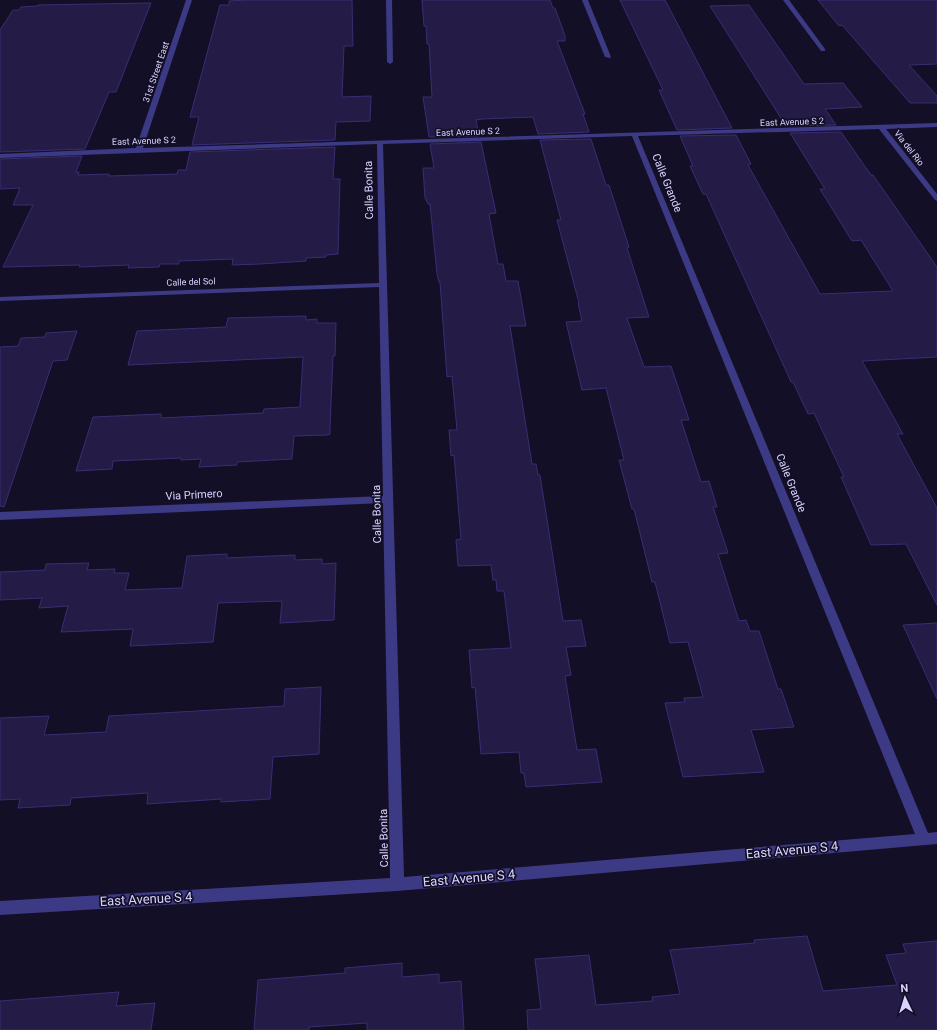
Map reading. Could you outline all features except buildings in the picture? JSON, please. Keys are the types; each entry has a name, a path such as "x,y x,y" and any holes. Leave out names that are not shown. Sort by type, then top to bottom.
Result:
{"street":[{"name":"31st Street East","path":"139,150 190,0"},
{"path":"389,0 390,62"},
{"path":"585,0 608,57"},
{"path":"786,0 823,50"},
{"name":"East Avenue S 2","path":"0,156 139,150 635,136 937,125"},
{"name":"Via del Rio","path":"882,128 937,198"},
{"name":"Calle Grande","path":"635,136 931,839"},
{"name":"Calle Bonita","path":"380,143 397,884"},
{"name":"Calle del Sol","path":"0,299 383,286"},
{"name":"Via Primero","path":"0,516 389,499"},
{"name":"East Avenue S 4","path":"0,908 397,884 931,839"}]}
